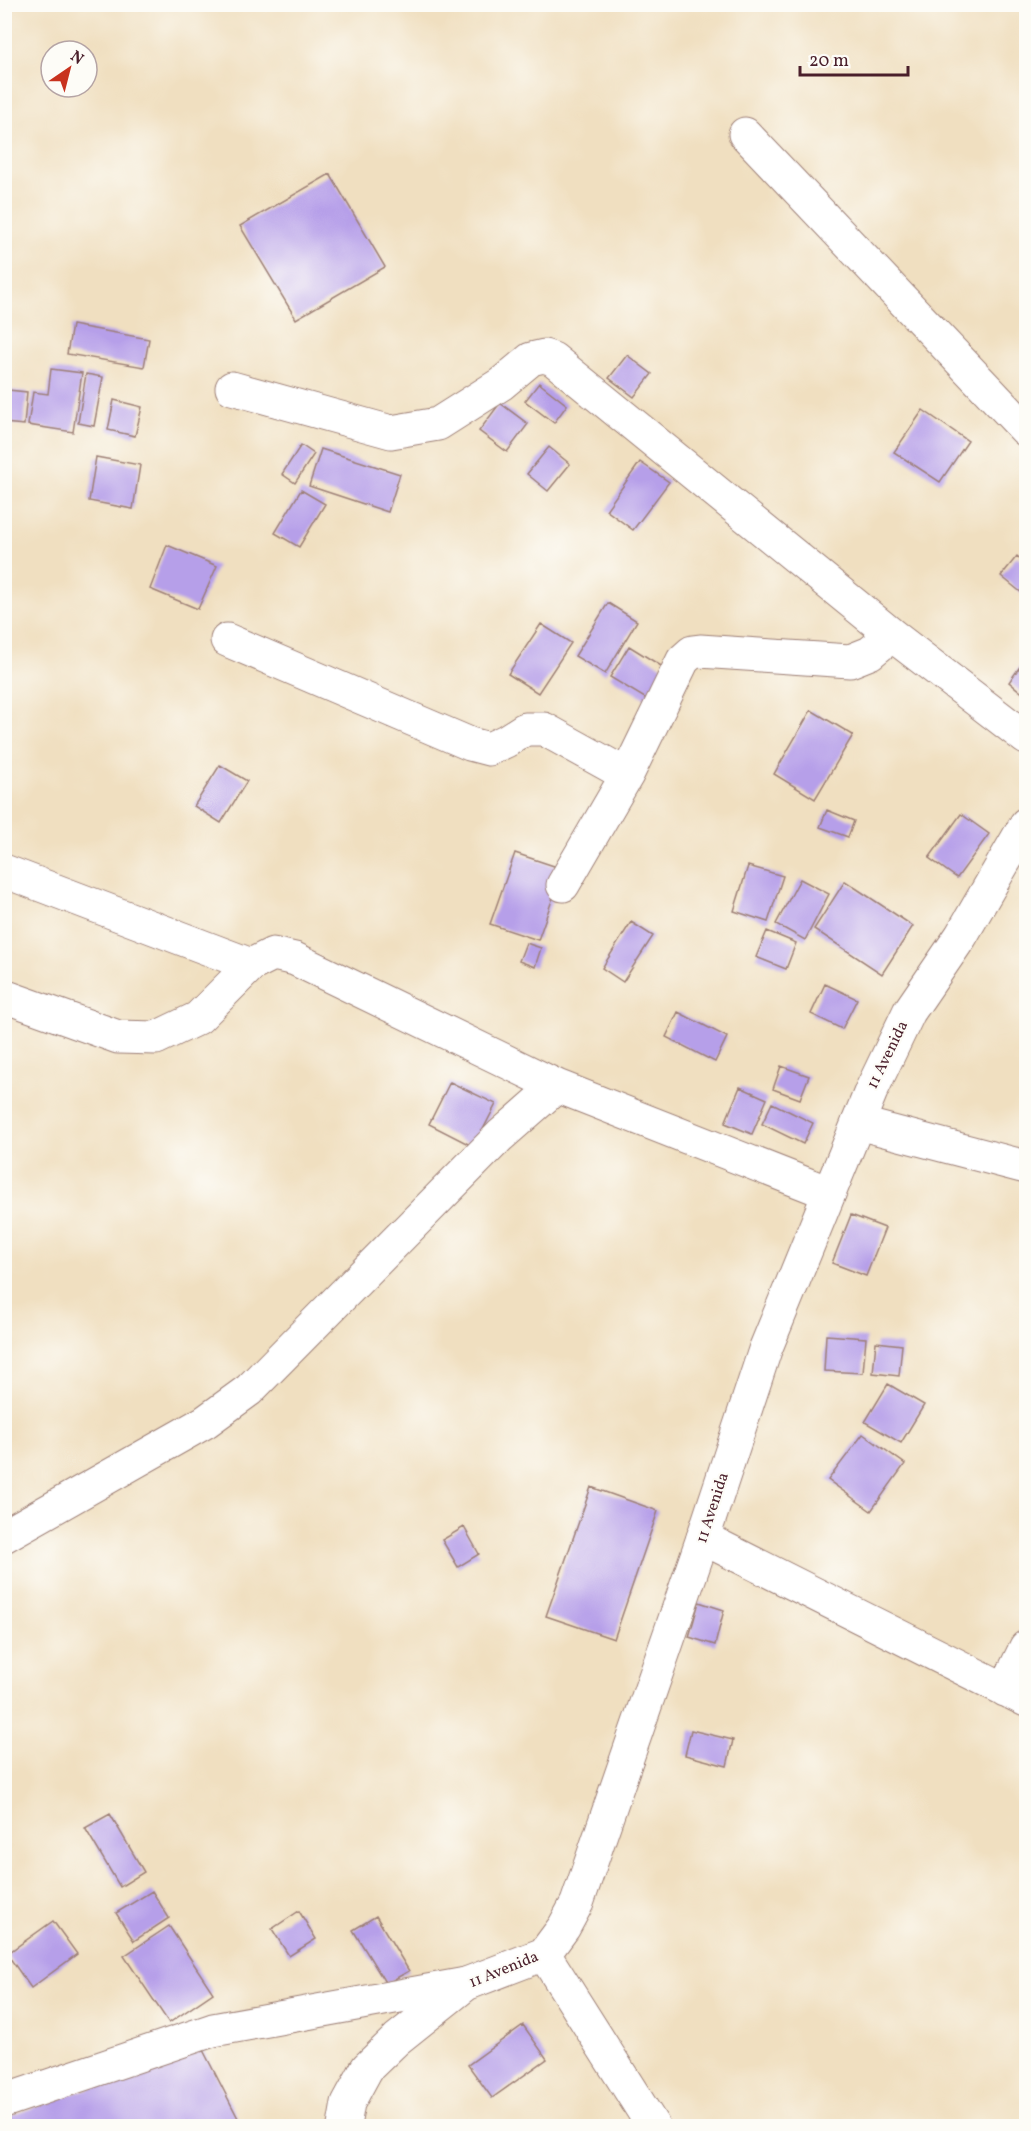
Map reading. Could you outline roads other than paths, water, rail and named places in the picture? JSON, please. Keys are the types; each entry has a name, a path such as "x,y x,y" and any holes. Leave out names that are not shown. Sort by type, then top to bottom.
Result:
{"street":[{"path":"745,134 1026,430"},
{"path":"232,388 391,432 438,424 501,384 531,359 544,356 553,359 892,635 1026,738"},
{"path":"563,885 627,775 683,660 692,652 850,661 870,653 892,635"},
{"path":"227,640 470,744 489,749 525,729 544,729 627,775"},
{"name":"11 Avenida","path":"344,2127 348,2103 367,2068 397,2039 466,1984 544,1954 564,1927 576,1903 703,1538 765,1350 871,1090 909,1012 961,936 1026,824"},
{"path":"4,871 251,965"},
{"path":"4,996 118,1037 156,1038 198,1018 251,965 273,954 295,959 557,1086 829,1193"},
{"path":"4,1536 205,1422 249,1390 500,1136 557,1086"},
{"path":"858,1123 1026,1167"},
{"path":"703,1538 1016,1695 1026,1647"},
{"path":"544,1954 653,2127"},
{"path":"4,2102 213,2030 466,1984"}]}
